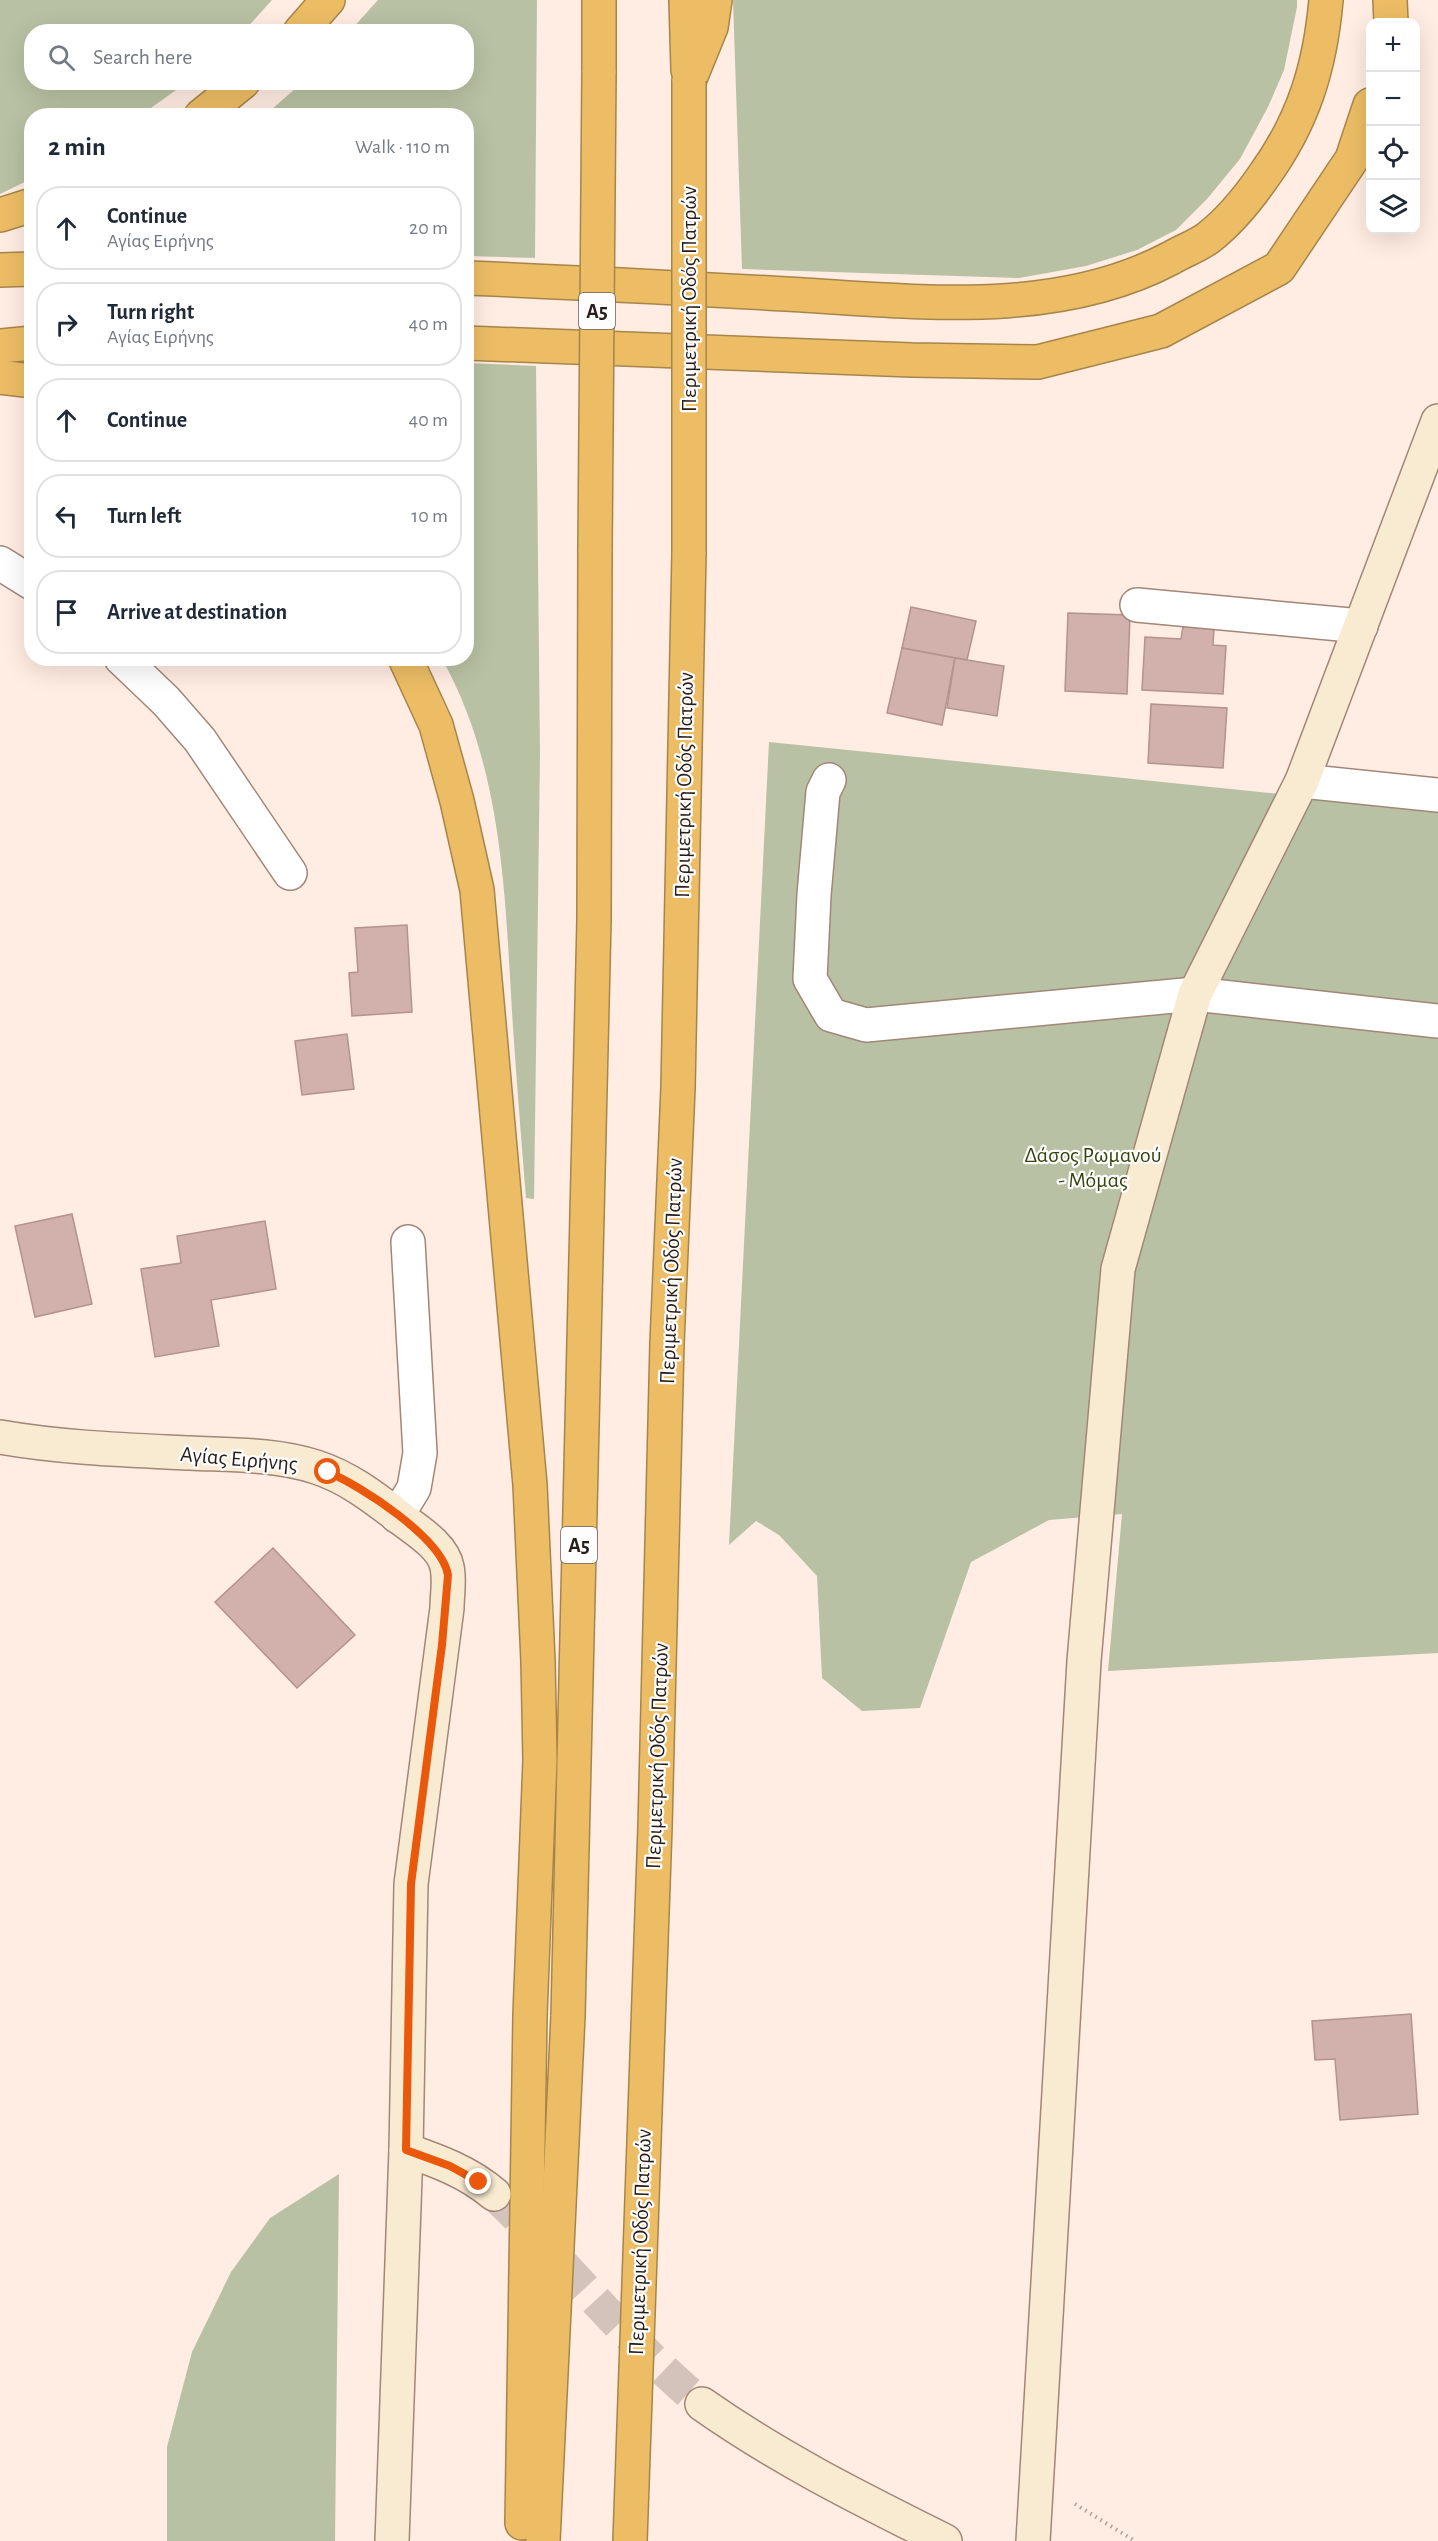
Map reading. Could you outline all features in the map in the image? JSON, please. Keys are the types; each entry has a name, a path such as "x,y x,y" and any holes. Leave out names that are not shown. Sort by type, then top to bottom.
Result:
{"highway":[{"path":"307,24 328,0"},
{"name":"Α5","path":"543,2541 568,2005 594,932 599,0"},
{"name":"Περιμετρική Οδός Πατρών","path":"630,2541 656,1827 668,1343 678,1088 689,552 686,0"},
{"path":"688,81 711,27 715,0"},
{"path":"474,278 916,301 1018,300 1095,288 1152,268 1207,239 1245,203 1275,161 1303,111 1318,60 1326,0"},
{"path":"1390,0 1390,18"},
{"path":"211,108 233,90"},
{"path":"474,343 1038,363 1161,331 1279,268 1352,159 1366,119"},
{"path":"0,215 24,208"},
{"path":"0,270 24,269"},
{"path":"0,346 24,344"},
{"path":"0,377 24,380"},
{"path":"409,666 436,725 458,801 477,890 530,1485 540,1760 530,2015 521,2541"}],"street":[{"path":"1033,2541 1084,1661 1118,1269 1195,994 1302,781 1438,421"},
{"path":"0,563 24,578"},
{"path":"1137,605 1361,626"},
{"path":"129,666 166,701 200,740 290,873"},
{"path":"829,780 823,792 814,895 810,979 831,1015 866,1025 1195,994 1438,1021"},
{"path":"1302,781 1438,795"},
{"path":"397,1516 414,1488 420,1453 408,1242"},
{"name":"Αγίας Ειρήνης","path":"0,1437 46,1445 235,1455 291,1461 328,1472 353,1484 397,1516 441,1554 447,1564 442,1645 414,1848 408,1961 406,2150 392,2541"},
{"path":"406,2150 450,2166 479,2182 494,2194"},
{"path":"702,2404 790,2462 859,2500 945,2541"}],"path":[{"path":"1036,2480 1135,2541"}],"green space":[{"path":"0,0 272,0 250,24 24,24 24,90 176,90 151,108 24,108 24,182 0,194"},
{"path":"378,0 537,0 535,258 474,256 474,108 273,108 294,90 474,90 474,24 356,24"},
{"path":"733,0 1297,0 1297,7 1284,70 1268,107 1240,159 1207,199 1176,230 1137,250 1086,266 1019,278 742,269"},
{"path":"474,363 536,366 540,754 534,1199 526,1198 507,921 497,831 489,786 462,700 445,666 474,666"},
{"name":"Δάσος Ρωμανού - Μόμας","path":"769,742 1438,810 1438,1653 1108,1671 1122,1514 1049,1520 971,1562 920,1708 862,1711 822,1678 817,1576 779,1535 756,1521 729,1545"},
{"path":"339,2174 335,2541 167,2541 167,2447 192,2352 231,2272 270,2218"}],"building":[{"path":"911,607 976,621 967,660 902,648"},
{"path":"1068,613 1130,615 1127,694 1065,691"},
{"path":"1183,626 1214,627 1213,645 1226,646 1223,694 1142,690 1145,637 1181,639"},
{"path":"902,648 955,658 942,725 887,713"},
{"path":"955,658 1004,666 997,716 947,708"},
{"path":"1151,704 1227,708 1223,768 1148,763"},
{"path":"407,925 412,1012 352,1016 349,973 358,972 355,928"},
{"path":"347,1034 354,1089 302,1095 295,1041"},
{"path":"72,1214 92,1304 35,1317 15,1226"},
{"path":"265,1221 276,1289 211,1300 219,1346 155,1357 141,1269 181,1263 177,1236"},
{"path":"273,1548 355,1635 297,1688 215,1602"},
{"path":"1411,2014 1418,2114 1340,2120 1335,2059 1315,2060 1312,2021"}],"tunnel":[{"path":"494,2194 647,2354 702,2404"}],"route":[{"path":"328,1472 353,1484 382,1504 433,1545 447,1564 447,1608 411,1884 406,2150 450,2166 479,2182"}]}
